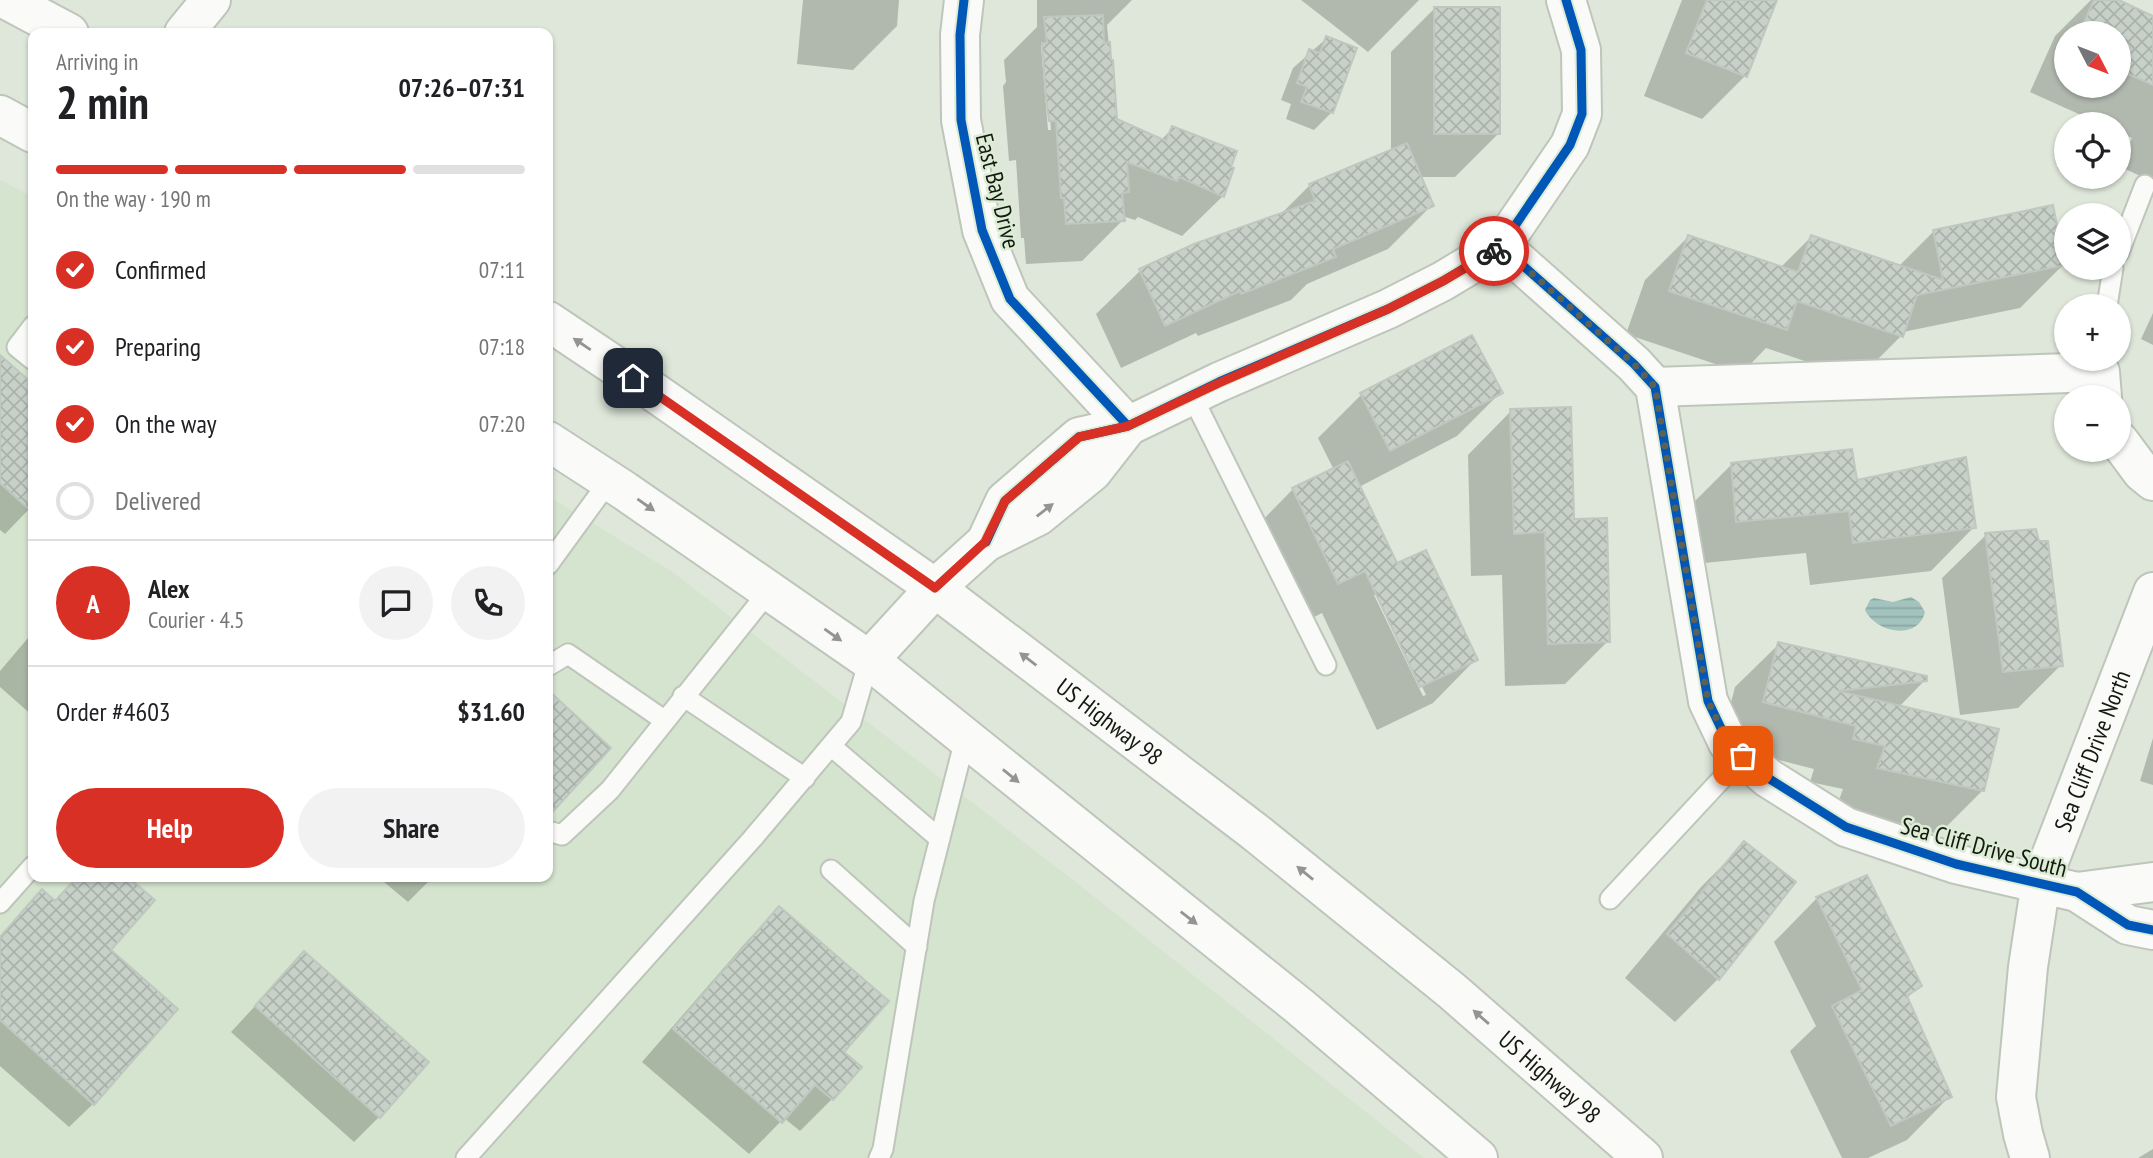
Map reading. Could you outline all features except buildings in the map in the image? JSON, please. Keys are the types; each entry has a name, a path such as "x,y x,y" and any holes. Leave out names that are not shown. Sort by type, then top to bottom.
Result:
{"street":[{"path":"7,0 60,28"},
{"path":"188,28 211,0"},
{"name":"East Bay Drive","path":"964,0 960,36 961,120 982,230 1010,299 1128,426"},
{"path":"869,660 935,588 985,542 1005,501 1079,437 1128,426 1388,309 1443,281 1501,246 1570,145 1582,114 1581,50 1566,0"},
{"path":"0,115 28,130"},
{"path":"1501,246 1634,364 1655,387 2101,376"},
{"name":"US Highway 98","path":"553,324 935,588 1265,841 1452,991 1643,1158"},
{"name":"Sea Cliff Drive South","path":"1655,387 1708,701 1728,743 1768,778 1846,827 1956,864 2077,892"},
{"path":"553,444 869,660 1299,1006 1478,1158"},
{"path":"2131,457 2153,481"},
{"name":"Sea Cliff Drive North","path":"2031,1158 2023,1134 2017,1097 2028,967 2041,882 2153,592"},
{"path":"2077,892 2153,883"},
{"path":"2077,892 2128,925 2153,930"}],"lane":[{"path":"2131,222 2145,185"},
{"path":"28,333 17,347 28,356"},
{"path":"1192,396 1326,665"},
{"path":"553,558 609,481"},
{"path":"553,832 562,835 600,799 769,591"},
{"path":"553,663 568,654 664,720"},
{"path":"466,1158 753,838 851,722 869,660"},
{"path":"683,696 805,778"},
{"path":"879,1158 883,1149 925,901 965,739"},
{"path":"831,746 940,839"},
{"path":"1610,899 1743,756"},
{"path":"831,870 917,947"},
{"path":"0,903 28,872"}],"shaded area":[{"path":"0,180 28,194 28,882 553,882 553,499 671,571 1073,880 1424,1158 0,1158"}],"water":[{"path":"1911,597 1919,602 1925,612 1921,621 1906,630 1878,624 1865,610 1874,598 1893,602"}],"cycle path":[{"path":"964,0 960,35 961,120 982,230 1010,299 1128,426"},
{"path":"986,542 1005,501 1079,437 1128,426 1219,382 1388,309 1443,281 1501,246 1570,145 1582,114 1581,50 1566,0"},
{"path":"1501,246 1634,364 1655,387 1708,701 1728,743 1768,778 1846,827 1956,864 2077,892 2128,925 2153,930"}],"way so far":[{"path":"1494,251 1501,246 1634,364 1655,387 1708,701 1728,743 1743,756"}],"route":[{"path":"633,378 935,588 985,542 1005,501 1079,437 1128,426 1388,309 1494,251"}]}
